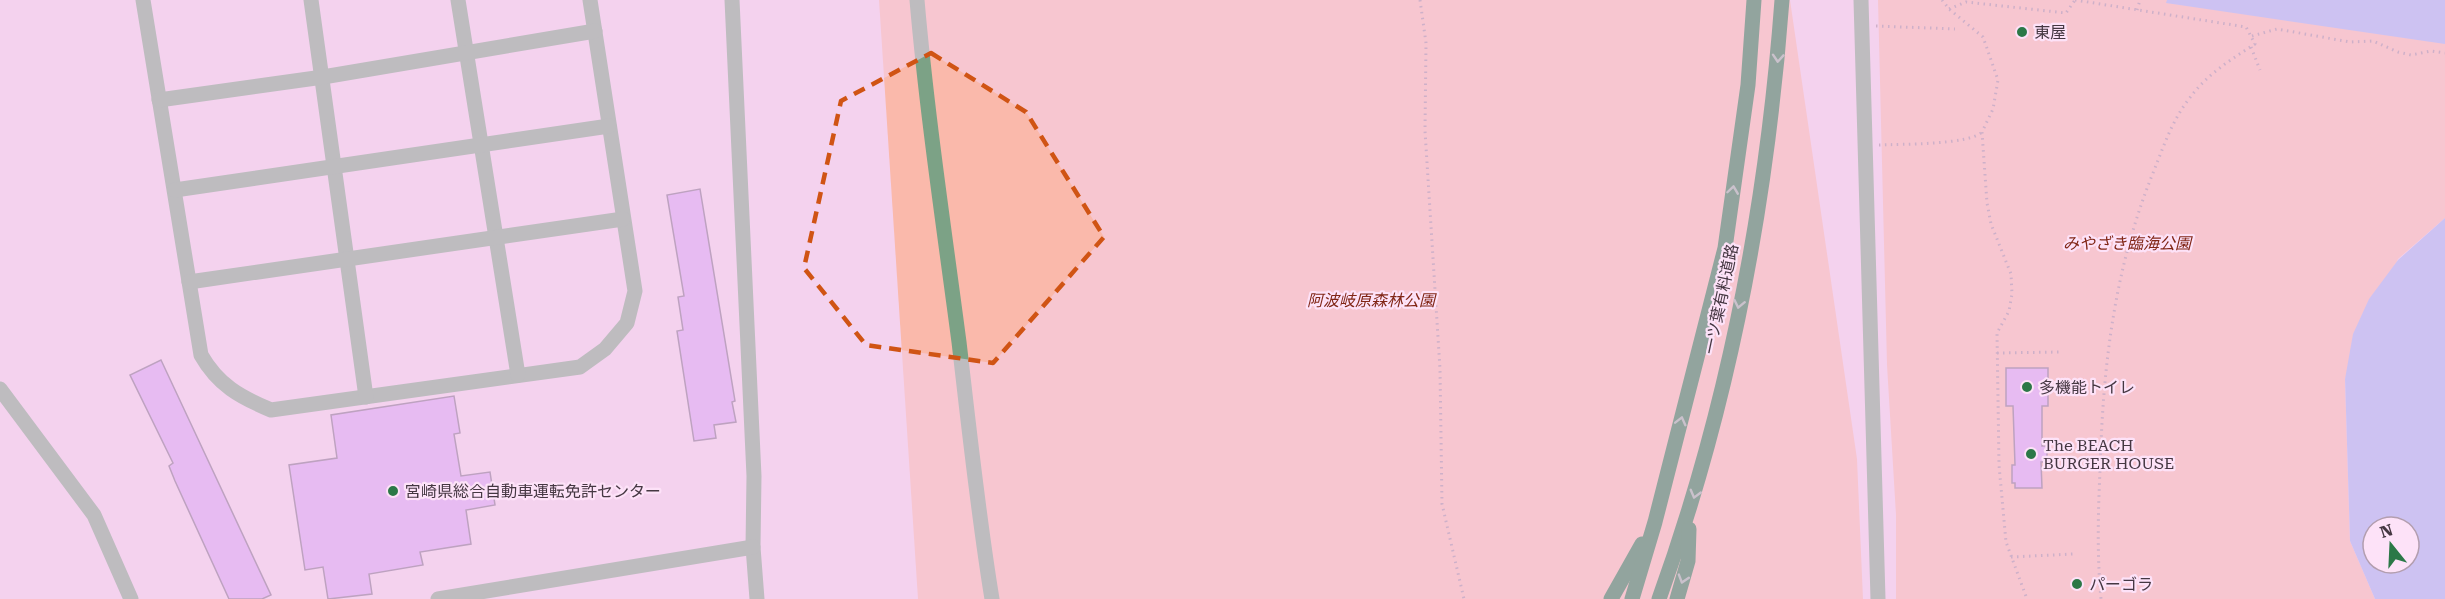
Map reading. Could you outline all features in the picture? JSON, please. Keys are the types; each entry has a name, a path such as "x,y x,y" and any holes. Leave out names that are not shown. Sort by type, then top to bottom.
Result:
{"main road":[{"name":"一ツ葉有料道路","path":"1632,599 1655,522 1725,248 1748,85 1754,0"},
{"name":"一ツ葉有料道路","path":"1659,599 1689,516 1709,439 1751,247 1775,95 1782,0"},
{"path":"1677,599 1689,561 1689,516"},
{"path":"1611,599 1655,522"}],"street":[{"path":"143,0 201,355 213,375 243,398 271,410 580,367 605,349 627,323 634,291 590,0"},
{"path":"311,0 366,396"},
{"path":"458,0 518,375"},
{"path":"732,0 754,476 753,547 756,599"},
{"path":"917,0 925,91 959,345 976,497 992,599"},
{"path":"1861,0 1878,599"},
{"path":"159,100 323,77 595,30"},
{"path":"175,190 609,126"},
{"path":"189,282 623,219"},
{"path":"0,389 94,515 131,599"},
{"path":"438,599 753,547"}],"path":[{"path":"1420,0 1426,43 1425,131 1440,369 1442,504 1464,599"},
{"path":"1864,146 1963,139 1978,136 1983,132 1993,110 1998,80 1983,37 1949,9 1942,0"},
{"path":"1949,9 1966,2 2066,13 2075,0 2246,27 2255,45 2210,74 2187,100 2167,138 2136,215 2118,282 2105,357 2097,540 2101,599"},
{"path":"2137,10 2140,0"},
{"path":"1875,26 1955,29"},
{"path":"2252,36 2277,30 2350,42 2373,41 2411,55 2431,51 2445,53"},
{"path":"2251,47 2259,70"},
{"path":"1983,132 1987,203 1991,224 2011,274 2012,294 2009,311 1997,333 1999,465 2006,542 2027,599"},
{"path":"1997,353 2059,352"},
{"path":"2011,557 2073,554"}],"highlighted area":[{"path":"931,53 1026,112 1104,237 993,363 866,345 804,268 841,101"}],"green space":[{"name":"阿波岐原森林公園","path":"879,0 1790,0 1857,459 1863,599 918,599"},
{"name":"みやざき臨海公園","path":"1878,0 2445,0 2445,218 2398,259 2345,379 2350,541 2361,567 2361,575 2365,575 2375,599 1896,599 1896,515 1887,365"}],"water":[{"path":"2167,0 2445,0 2445,44 2166,3"},
{"path":"2445,218 2445,599 2375,599 2365,575 2421,575 2421,515 2361,515 2361,567 2350,541 2345,379 2353,334 2369,299 2398,260"}],"building":[{"path":"700,189 735,401 732,402 736,422 714,425 716,438 694,441 677,331 683,330 678,297 684,296 667,195"},
{"path":"161,360 271,595 262,599 229,599 175,481 169,466 173,463 130,375"},
{"path":"2006,368 2048,368 2048,406 2042,406 2042,446 2047,446 2047,462 2041,462 2042,488 2015,488 2015,483 2012,483 2012,465 2015,465 2013,406 2006,406"},
{"name":"宮崎県総合自動車運転免許センター","path":"454,396 460,433 454,434 461,476 490,472 495,505 466,510 471,544 420,552 423,565 369,574 372,594 328,599 323,567 305,570 289,465 337,458 331,415"}],"place":[{"name":"東屋","path":"2022,32"},
{"name":"多機能トイレ","path":"2027,387"},
{"name":"The BEACH BURGER HOUSE","path":"2031,454"},
{"name":"宮崎県総合自動車運転免許センター","path":"393,491"},
{"name":"パーゴラ","path":"2077,584"}]}
